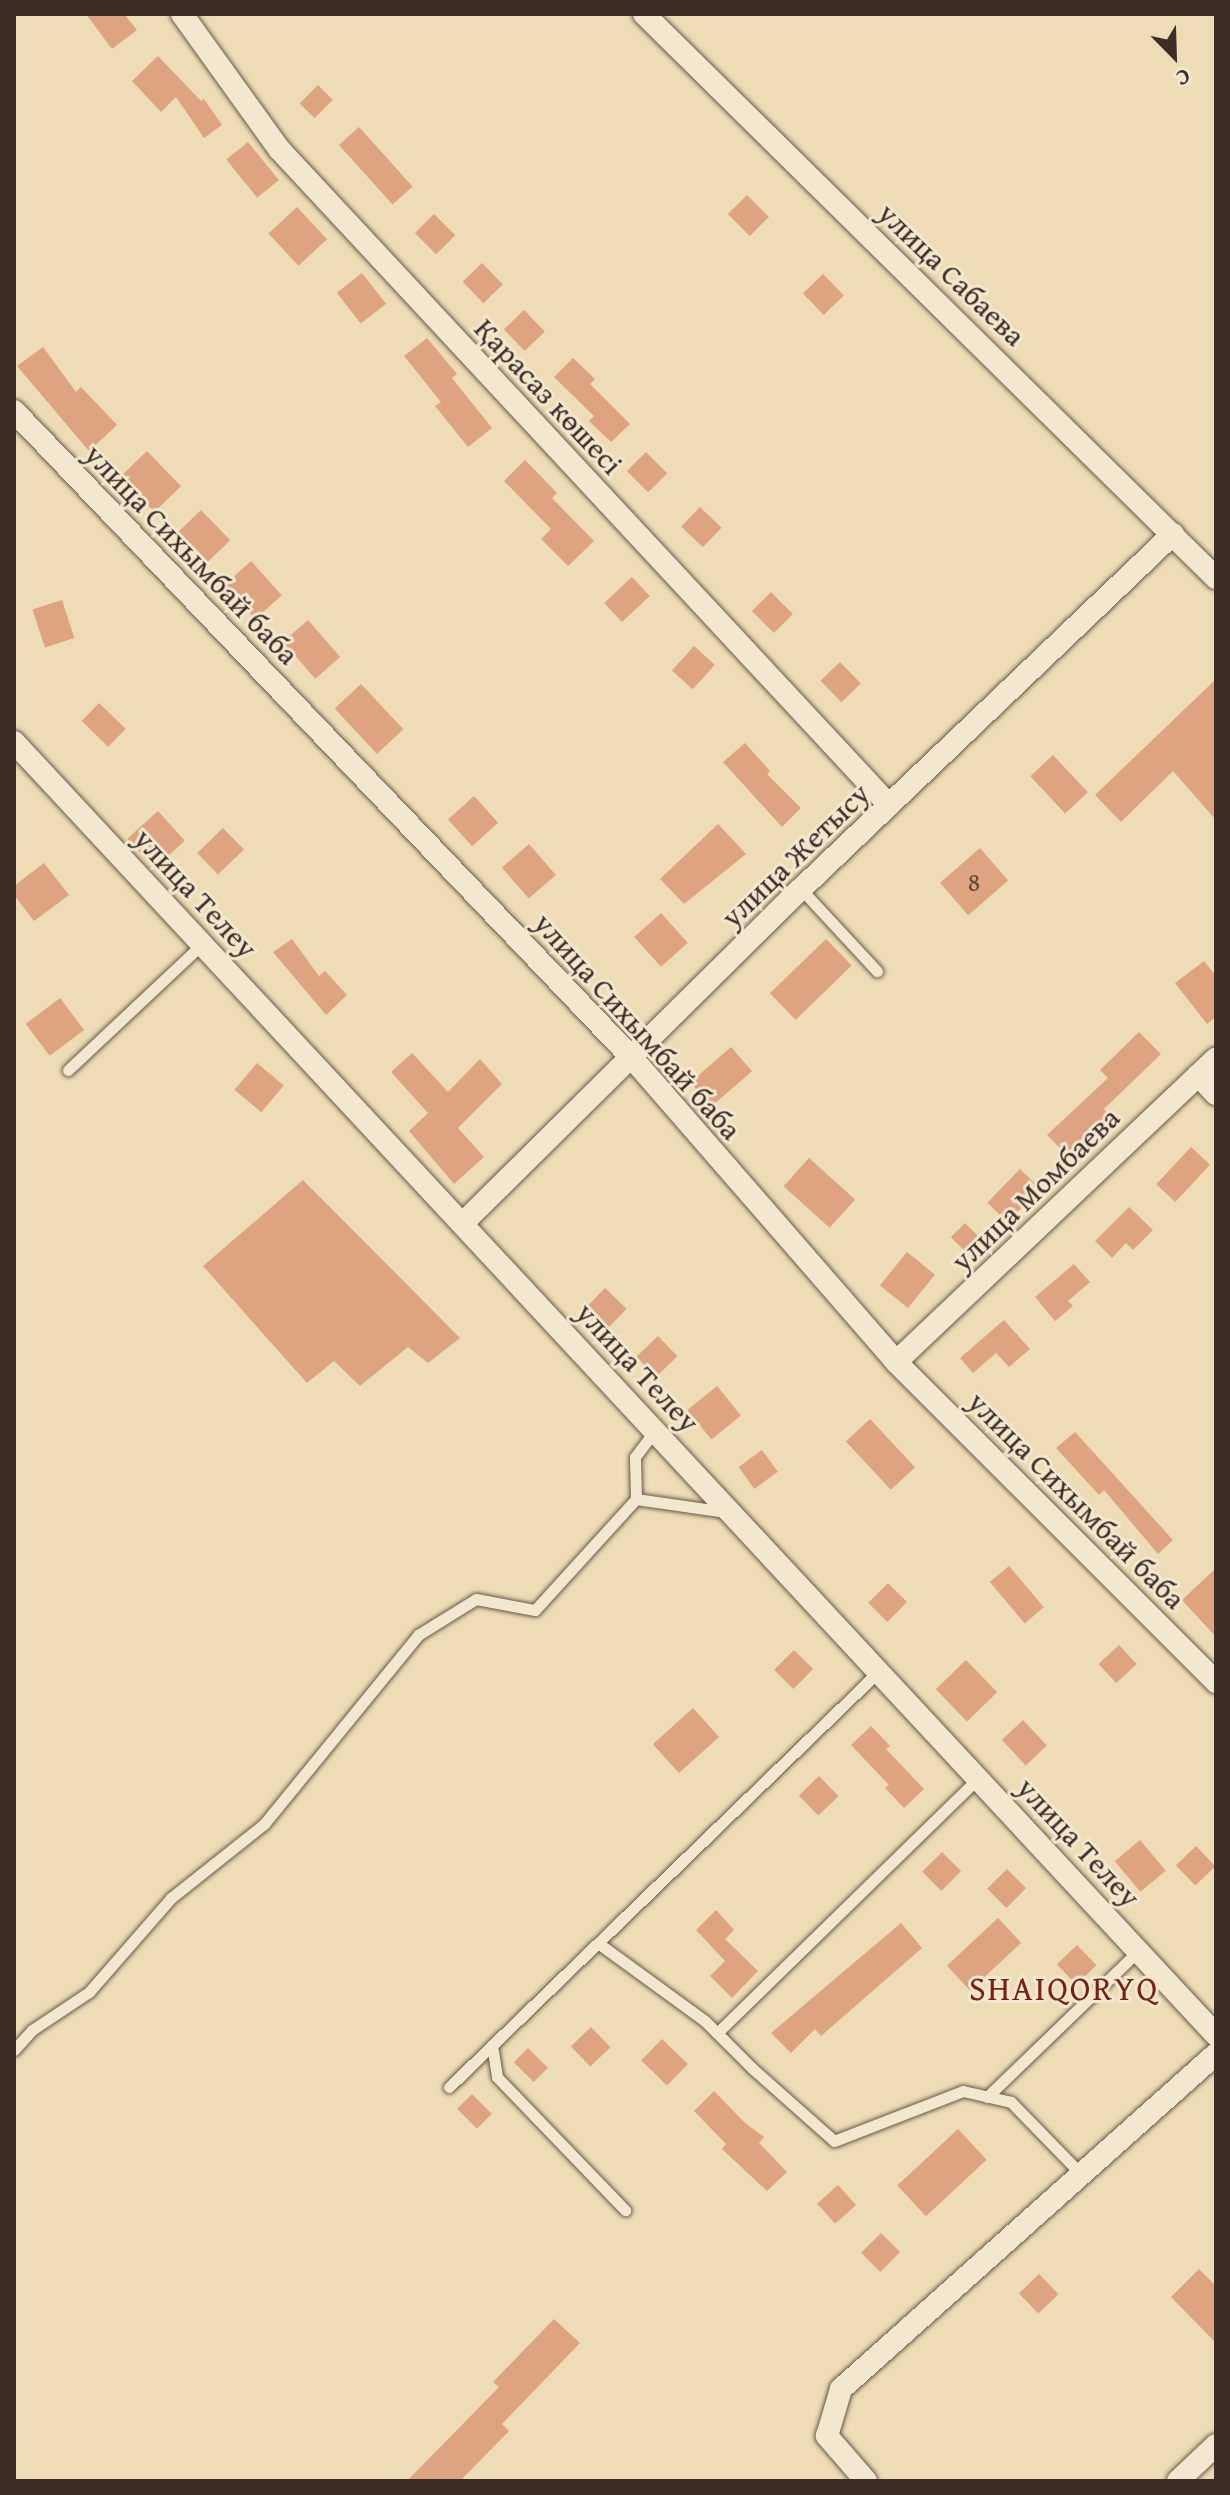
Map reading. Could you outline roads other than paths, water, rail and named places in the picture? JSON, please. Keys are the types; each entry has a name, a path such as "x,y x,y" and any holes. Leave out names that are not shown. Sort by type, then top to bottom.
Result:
{"street":[{"name":"Қарасаз көшесі","path":"182,14 279,149 889,805"},
{"name":"улица Сабаева","path":"644,14 1216,578"},
{"name":"улица Сихымбай баба","path":"14,411 633,1059 896,1362 1216,1682"},
{"name":"улица Жетысу","path":"463,1223 633,1059 801,889 1173,534"},
{"name":"улица Телеу","path":"14,742 1216,2035"},
{"name":"улица Момбаева","path":"896,1362 1216,1058"},
{"path":"1198,1075 1216,1094"},
{"path":"866,2481 827,2436 841,2389 1216,2054"},
{"path":"1178,2481 1216,2445"}],"lane":[{"path":"801,889 877,971"},
{"path":"68,1070 202,944"},
{"path":"14,2050 32,2030 89,1992 171,1898 264,1824 418,1635 476,1599 535,1610 636,1499 635,1457 655,1429"},
{"path":"636,1499 732,1513"},
{"path":"449,2087 879,1670"},
{"path":"717,2033 978,1777"},
{"path":"598,1943 717,2033 834,2141 963,2091 1011,2102 1081,2174"},
{"path":"987,2097 1138,1951"},
{"path":"492,2045 497,2077 625,2210"}],"district":[{"name":"SHAIQORYQ","path":"1064,1988"}]}
